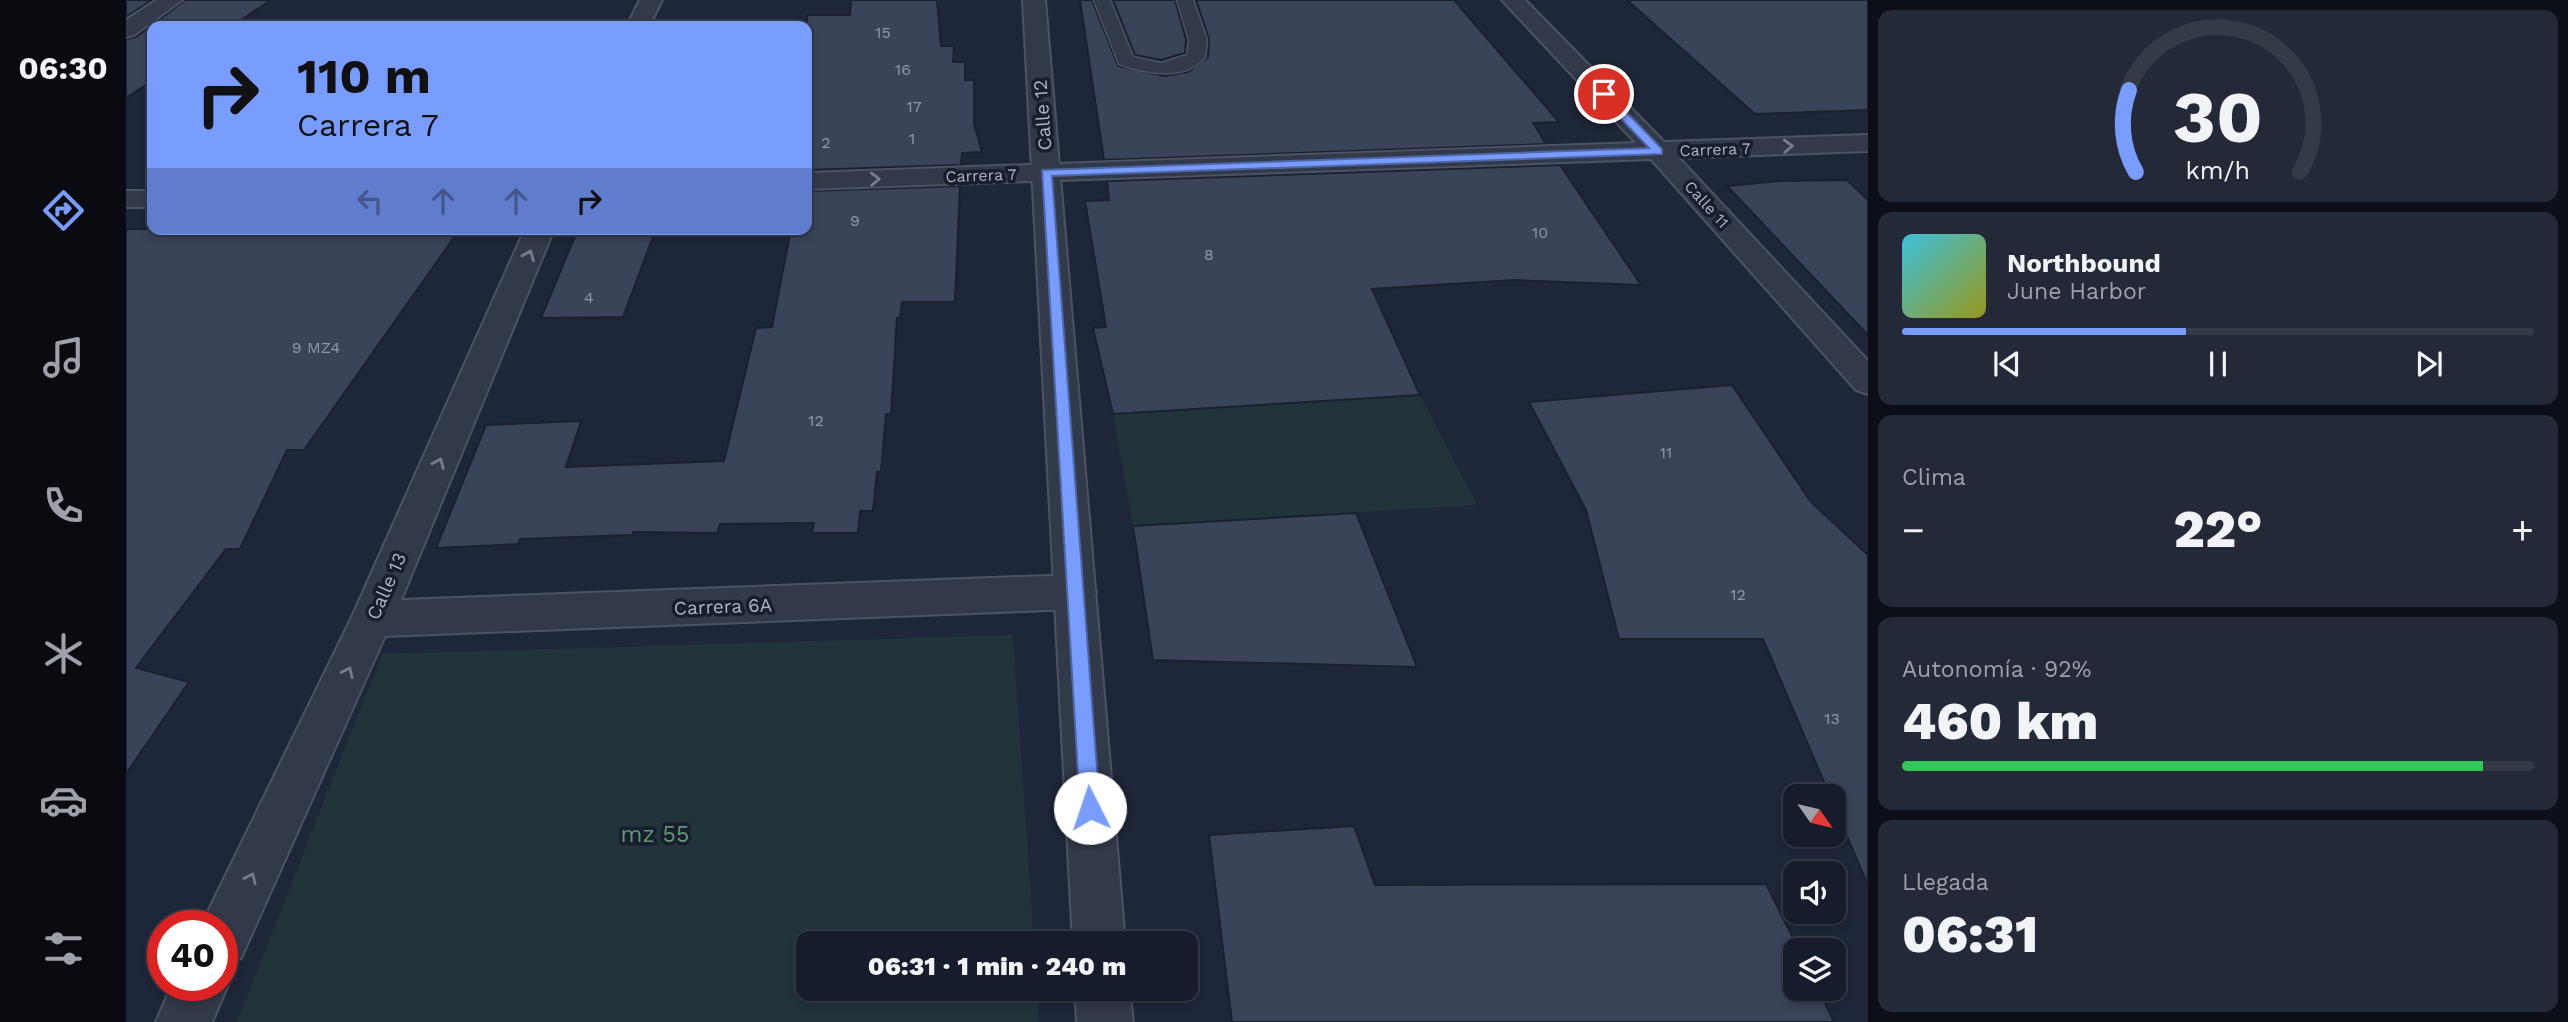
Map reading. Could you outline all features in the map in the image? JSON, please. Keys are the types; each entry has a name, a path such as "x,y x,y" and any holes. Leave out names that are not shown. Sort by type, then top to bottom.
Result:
{"street":[{"path":"126,30 171,0"},
{"path":"640,21 651,0"},
{"name":"Calle 12","path":"1034,0 1098,931"},
{"name":"Calle 11","path":"1513,0 1658,151 1868,382"},
{"name":"Carrera 7","path":"812,181 1868,143"},
{"path":"126,199 147,199"},
{"name":"Calle 13","path":"236,910 372,619 537,235"},
{"name":"Carrera 6A","path":"372,619 1075,592"},
{"path":"184,1022 194,1001"},
{"path":"1103,1001 1105,1022"}],"lane":[{"path":"1102,0 1125,60 1147,68 1180,68 1196,57 1198,40 1185,0"}],"green space":[{"path":"1420,395 1477,505 1133,526 1113,414"},
{"name":"mz 55","path":"1013,635 1033,931 796,931 796,1001 1038,1001 1039,1022 237,1022 382,654"}],"building":[{"path":"126,0 152,0 126,17"},
{"path":"185,0 271,0 240,21 157,21"},
{"path":"851,0 937,0 941,46 954,46 953,62 965,62 965,80 974,80 974,124 982,152 962,153 961,165 812,170 812,21 807,21 807,15 850,15"},
{"path":"1080,0 1092,0 1118,66 1164,76 1188,72 1208,57 1209,39 1196,0 1454,0 1559,122 1533,123 1546,144 1104,160"},
{"path":"1113,0 1175,0 1186,40 1185,53 1161,60 1135,55"},
{"path":"1627,0 1868,0 1868,110 1755,114"},
{"path":"147,29 147,84 126,98 126,39 136,37"},
{"path":"1560,165 1641,285 1514,280 1372,289 1420,395 1113,414 1093,328 1106,327 1085,201 1109,200 1107,181"},
{"path":"1847,180 1868,200 1868,335 1727,186 1781,181"},
{"path":"960,186 955,302 902,302 900,318 897,318 891,414 886,414 881,472 877,472 873,511 860,511 858,533 812,533 814,523 720,524 717,533 633,532 633,535 520,539 518,544 436,548 486,425 581,421 566,467 724,461 756,328 772,327 790,235 812,235 812,191"},
{"path":"126,229 147,229 147,235 456,235 304,450 287,450 240,549 226,549 136,668 189,682 126,774"},
{"path":"576,235 654,235 623,317 541,318"},
{"path":"1732,385 1811,502 1868,555 1868,885 1846,834 1846,784 1825,784 1763,639 1619,639 1586,510 1529,402"},
{"path":"1356,513 1417,667 1153,660 1133,526"},
{"path":"1354,826 1375,885 1766,884 1783,918 1783,924 1786,924 1793,938 1783,938 1783,1001 1824,1001 1834,1022 1232,1022 1209,835"}],"route":[{"path":"1090,808 1046,172 1658,151 1604,94"}]}
